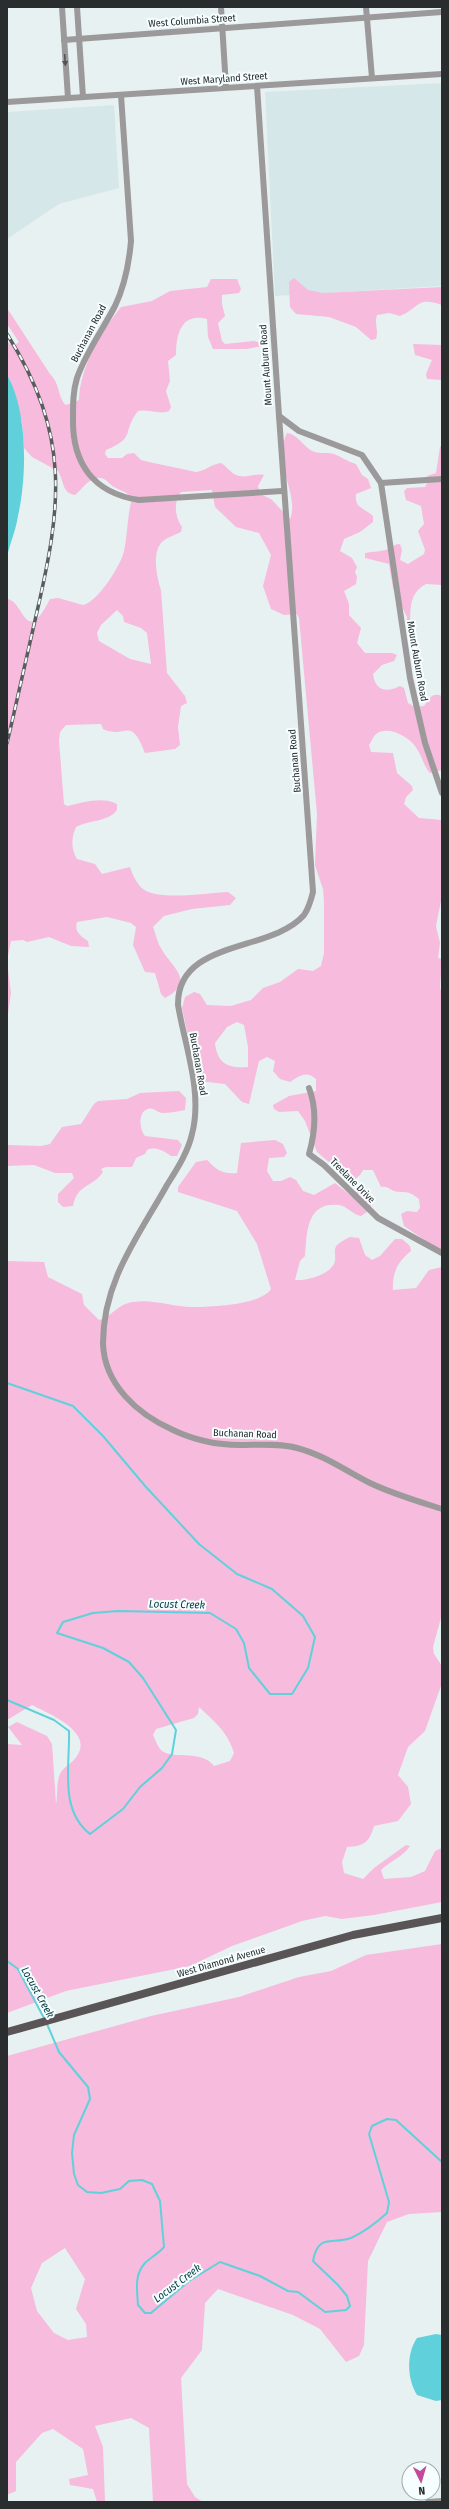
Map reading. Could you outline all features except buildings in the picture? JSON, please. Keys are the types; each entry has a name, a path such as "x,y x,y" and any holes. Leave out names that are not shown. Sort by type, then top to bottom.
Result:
{"main road":[{"name":"West Diamond Avenue","path":"7,2032 353,1935 442,1918"}],"street":[{"path":"62,7 68,98"},
{"path":"77,7 83,97"},
{"path":"221,7 226,87"},
{"path":"366,7 372,78"},
{"name":"West Columbia Street","path":"64,40 442,12"},
{"name":"West Maryland Street","path":"7,102 442,74"},
{"name":"Mount Auburn Road","path":"257,86 278,416 299,430 362,455 381,483 410,678 425,744 442,793"},
{"name":"Buchanan Road","path":"121,95 131,241 130,256 120,293 87,352 76,381 72,432 79,459 87,472 99,485 116,494 139,500 282,491"},
{"name":"Buchanan Road","path":"278,416 282,491 313,892 306,912 294,924 207,958 194,967 184,979 179,995 178,1005 196,1098 193,1131 180,1163 111,1286 105,1312 104,1351 108,1371 115,1386 137,1407 173,1430 194,1438 220,1444 273,1444 308,1451 387,1491 442,1509"},
{"path":"381,483 442,479"},
{"name":"Treelane Drive","path":"309,1088 314,1110 314,1131 309,1154 324,1165 378,1218 442,1253"},
{"path":"428,2502 442,2501"}],"shaded area":[{"path":"442,83 442,286 275,296 265,92"},
{"path":"114,105 119,188 59,204 7,239 7,112"},
{"path":"294,278 308,290 323,293 442,287 442,305 423,302 400,316 389,313 377,315 377,336 376,339 371,340 356,327 329,317 296,314 290,307 289,282"},
{"path":"211,279 237,279 241,289 239,293 222,295 222,304 225,316 218,323 222,341 225,344 254,341 268,345 246,349 213,349 208,337 207,319 191,319 186,322 179,333 176,355 168,361 170,381 166,391 171,407 169,411 138,411 133,418 127,434 122,442 106,450 105,454 108,458 122,458 127,454 134,453 141,460 196,472 221,463 234,474 240,476 264,475 258,486 260,494 271,499 290,519 292,500 284,467 283,456 283,444 287,433 297,438 312,451 334,454 356,464 362,475 368,479 371,488 356,494 356,499 361,508 373,516 373,522 360,532 344,539 340,551 352,558 357,567 355,572 357,577 356,584 344,591 349,604 349,615 361,628 357,643 365,653 392,653 397,655 394,661 382,665 373,674 376,684 382,689 386,690 400,686 404,688 408,703 415,707 424,706 429,699 435,695 442,696 442,770 430,773 412,742 397,733 386,731 376,734 369,745 371,752 393,753 397,773 412,786 413,790 406,797 404,804 419,818 442,820 442,896 436,926 440,943 438,958 442,959 440,987 442,995 442,1252 404,1226 401,1214 407,1211 417,1212 420,1208 419,1199 409,1193 398,1192 386,1187 381,1187 373,1170 363,1170 353,1181 349,1179 317,1152 305,1121 298,1111 279,1112 274,1109 273,1105 289,1096 316,1091 316,1079 312,1076 306,1074 290,1082 280,1079 273,1071 275,1061 267,1057 259,1061 249,1104 242,1102 225,1084 199,1081 192,1070 191,1050 182,1008 185,997 194,992 200,994 207,1005 231,1006 251,1000 263,988 280,982 298,969 313,971 321,966 324,953 324,902 323,889 315,865 317,814 299,618 297,614 284,615 271,609 263,586 271,555 259,533 236,527 215,507 212,490 181,492 177,500 176,514 182,527 181,532 169,537 159,545 156,558 158,579 161,590 167,673 185,696 187,703 181,706 178,727 180,745 175,749 145,753 140,741 131,731 111,732 103,729 101,724 66,725 60,732 59,741 64,804 67,806 99,800 117,804 117,810 109,817 76,827 72,843 77,859 95,864 102,874 130,867 133,876 139,884 143,889 150,893 160,895 197,895 228,892 236,898 230,905 192,909 164,916 153,927 160,946 178,973 180,979 179,985 175,992 165,998 161,994 155,973 145,972 133,945 136,927 131,923 107,917 77,922 77,931 88,941 89,947 71,946 49,937 27,942 23,940 11,941 7,961 7,599 13,601 30,621 35,620 42,613 50,599 58,598 83,605 89,602 108,582 122,557 132,499 126,493 104,479 99,478 95,478 88,482 75,495 71,494 65,489 58,471 32,457 24,448 22,422 7,375 7,342 14,346 19,342 7,324 7,308 56,382 61,398 66,405 79,400 80,388 87,363 106,327 121,307 152,301 170,291 207,287","holes":["117,610 123,616 124,622 141,628 147,633 151,664 130,659 99,641 97,633 101,625","237,1022 244,1025 248,1047 248,1067 229,1066 221,1060 216,1050 215,1043 227,1027"]},
{"path":"413,344 442,345 442,380 427,379 426,374 432,360 415,355"},
{"path":"442,445 442,585 426,584 416,593 411,604 410,631 407,627 407,617 393,588 389,564 365,558 365,553 386,550 400,544 402,550 400,560 408,564 424,554 425,550 418,531 424,524 421,506 406,500 404,491 407,488 425,487 427,483 427,476 436,473 440,447"},
{"path":"7,961 11,993 7,1021"},
{"path":"179,1091 186,1098 185,1110 163,1113 148,1109 142,1114 140,1121 145,1136 178,1140 182,1145 177,1156 171,1156 160,1150 150,1149 147,1150 145,1154 136,1158 132,1167 106,1167 101,1169 103,1172 99,1177 81,1190 75,1199 73,1206 63,1207 58,1202 58,1194 74,1178 72,1173 55,1173 34,1165 7,1166 7,1145 41,1146 50,1144 62,1127 81,1124 94,1104 98,1101 127,1099 140,1093"},
{"path":"275,1140 283,1144 287,1153 284,1157 269,1158 267,1171 273,1181 281,1181 290,1177 296,1180 303,1191 314,1195 335,1183 350,1195 354,1191 365,1194 371,1203 371,1209 361,1216 339,1205 328,1205 320,1208 314,1213 310,1220 308,1229 305,1256 300,1261 295,1280 313,1278 329,1270 335,1261 335,1251 337,1245 350,1237 359,1238 365,1255 372,1260 380,1256 395,1239 402,1239 410,1246 411,1251 399,1263 395,1273 393,1290 416,1288 429,1270 442,1267 442,1614 433,1647 434,1654 442,1666 442,1683 425,1731 408,1747 398,1775 408,1787 411,1804 398,1821 374,1826 368,1840 358,1846 347,1847 342,1862 344,1873 363,1879 374,1868 406,1845 410,1846 407,1850 381,1870 384,1879 411,1877 425,1871 435,1851 442,1848 442,1902 374,1915 342,1919 325,1916 302,1921 232,1946 190,1966 66,1991 7,2013 7,1744 22,1745 8,1727 17,1722 47,1736 52,1744 56,1804 60,1774 63,1769 77,1756 81,1747 79,1739 74,1731 66,1724 32,1705 7,1720 7,1261 44,1262 48,1277 82,1294 84,1305 99,1320 108,1316 119,1307 128,1303 141,1301 192,1307 235,1304 257,1299 271,1289 257,1244 237,1211 178,1192 178,1187 196,1162 207,1160 220,1171 237,1173 241,1143","holes":["199,1707 220,1727 228,1739 234,1753 230,1761 214,1766 201,1757 165,1752 160,1749 157,1744 153,1735 156,1729 194,1718 198,1714"]},
{"path":"442,1944 442,2212 409,2214 387,2222 368,2261 364,2345 359,2356 346,2362 320,2329 293,2315 218,2289 205,2303 202,2350 181,2378 187,2484 195,2497 203,2502 153,2502 149,2428 131,2418 95,2426 103,2447 105,2502 97,2502 93,2489 70,2485 69,2479 88,2475 83,2449 53,2429 42,2433 16,2462 16,2491 7,2495 7,2056 151,2016 239,1997 299,1977 331,1971 366,1955","holes":["65,2248 85,2279 76,2309 86,2324 87,2337 68,2340 54,2333 37,2311 31,2288 42,2263"]}],"water":[{"path":"7,375 14,390 19,407 24,444 24,463 21,500 16,526 7,557"},
{"path":"436,2334 442,2335 442,2400 436,2401 417,2395 411,2382 409,2366 413,2344 417,2338"}],"waterway":[{"name":"Locust Creek","path":"7,1383 73,1406 103,1436 146,1487 199,1544 237,1574 272,1589 303,1616 315,1637 308,1668 292,1694 270,1694 249,1668 244,1643 236,1629 210,1613 118,1611 93,1613 63,1622 57,1633 103,1648 129,1662 143,1678 176,1730 172,1754 162,1768 140,1787 123,1809 90,1834 80,1824 74,1813 70,1800 68,1787 69,1731 54,1720 7,1700"},
{"name":"Locust Creek","path":"7,1745 7,1756"},
{"name":"Locust Creek","path":"7,1961 18,1969 45,2020"},
{"name":"Locust Creek","path":"47,2024 59,2052 88,2087 90,2099 74,2135 72,2153 74,2174 78,2185 87,2192 101,2193 120,2189 129,2181 142,2180 152,2184 160,2201 164,2247 145,2263 139,2273 138,2278 138,2305 145,2313 151,2313 189,2281 220,2262 260,2276 288,2291 298,2292 325,2312 346,2310 350,2306 347,2296 338,2285 313,2261 315,2252 322,2243 351,2238 370,2227 387,2213 389,2202 369,2134 372,2126 387,2119 396,2120 442,2162"}],"railway":[{"path":"7,334 28,371 42,405 51,439 55,471 55,504 45,576 7,743"}]}
